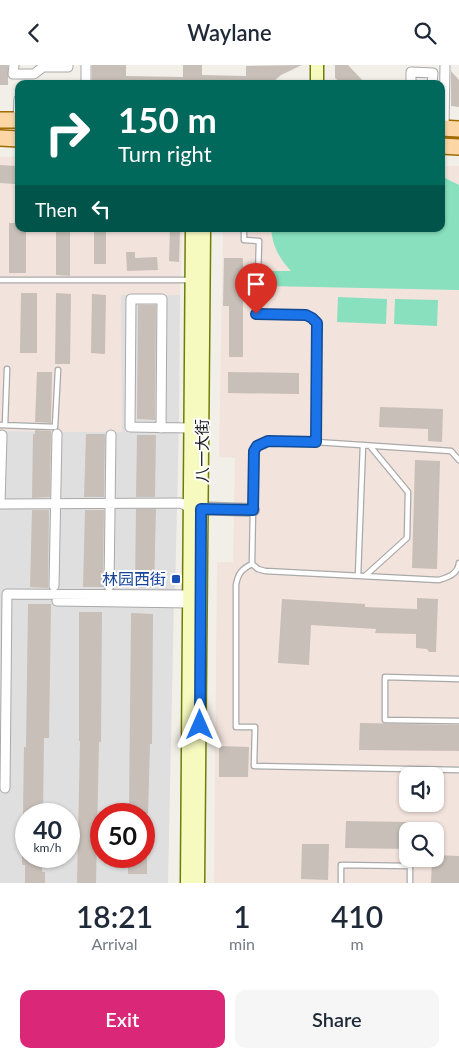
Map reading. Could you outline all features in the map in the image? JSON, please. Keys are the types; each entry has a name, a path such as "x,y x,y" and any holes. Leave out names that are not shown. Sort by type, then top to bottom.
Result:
{"main road":[{"path":"317,65 317,80"},
{"path":"0,120 15,120"},
{"path":"0,138 15,139"},
{"path":"445,146 459,147"},
{"name":"八一大街","path":"192,232 197,280 195,509 198,883"},
{"name":"八一大街","path":"187,883 189,599 195,509 190,428 197,280 204,232"}],"street":[{"path":"14,65 14,74 19,79 34,74 43,67 68,67 68,65"},
{"path":"86,65 86,80"},
{"path":"445,65 448,129"},
{"path":"411,80 411,72 433,73 432,80"},
{"path":"161,427 162,299 131,299 130,427 190,428"},
{"path":"2,428 0,503 181,503 195,509 253,510"},
{"path":"54,586 57,434"},
{"path":"109,586 112,435"},
{"path":"5,788 3,719 7,593 189,599"},
{"path":"57,601 189,599"}],"lane":[{"path":"244,232 244,240 259,241 256,314 306,315 317,323 316,442"},
{"path":"0,280 197,280"},
{"path":"7,369 2,428 55,427 58,370"},
{"path":"252,564 254,451 257,446 268,441 370,445 451,451 459,460"},
{"path":"358,576 363,445"},
{"path":"365,576 407,538 408,492 370,445"},
{"path":"252,564 258,569 265,571 439,580 454,573 459,563"},
{"path":"252,564 244,568 238,575 236,585 236,727 255,727 254,766 459,771"},
{"path":"459,679 385,677 385,720 459,721"},
{"path":"340,883 341,865 410,866 410,883"}],"shaded area":[{"path":"0,157 15,157 15,232 182,232 180,295 121,295 122,432 0,431"},
{"path":"445,166 459,166 459,883 214,883 217,562 233,562 235,458 219,457 223,232 445,232"},
{"path":"121,294 180,295 175,592 25,589 24,597 174,598 168,883 0,883 0,431 121,432"}],"green space":[{"path":"445,178 459,185 459,290 267,286 268,271 291,271 277,252 272,232 445,232"},
{"path":"338,297 387,299 386,324 337,322"},
{"path":"395,299 438,300 437,326 394,324"}],"building":[{"path":"0,65 8,65 8,85 0,85"},
{"path":"92,65 126,65 126,76 183,77 183,65 202,65 202,75 246,76 246,66 302,65 281,75 275,80 92,80"},
{"path":"335,65 348,65 362,80 337,80 335,78"},
{"path":"451,71 459,80 459,107 451,106"},
{"path":"0,165 15,166 15,184 0,183"},
{"path":"9,223 15,223 15,232 26,232 26,273 9,273"},
{"path":"56,232 70,232 70,276 56,275"},
{"path":"94,232 106,232 106,264 94,264"},
{"path":"170,232 180,232 179,262 169,261"},
{"path":"126,252 135,252 135,258 157,257 158,270 127,271"},
{"path":"224,258 243,258 243,357 229,357 229,306 223,306"},
{"path":"21,293 37,293 37,353 20,353"},
{"path":"56,293 71,294 70,364 55,364"},
{"path":"92,294 106,295 105,354 91,353"},
{"path":"138,305 156,305 155,420 137,419"},
{"path":"37,372 52,372 51,423 35,422"},
{"path":"228,372 299,373 299,394 228,393"},
{"path":"380,407 443,409 442,442 428,441 428,429 379,427"},
{"path":"35,430 51,431 50,497 32,498 33,434 35,434"},
{"path":"86,434 105,434 104,497 84,497"},
{"path":"137,435 156,435 155,497 136,497"},
{"path":"415,460 440,461 437,569 412,568"},
{"path":"136,509 156,509 154,588 135,588"},
{"path":"32,510 49,510 48,588 30,587"},
{"path":"85,510 104,510 103,587 83,587"},
{"path":"417,598 438,599 436,652 416,648 416,634 375,633 376,629 311,625 309,665 278,663 282,599 365,604 365,607 417,609"},
{"path":"28,604 51,604 49,738 44,738 43,803 23,803 24,747 26,747"},
{"path":"79,612 102,612 101,742 99,742 98,803 90,803 90,868 96,868 96,883 77,883 77,868 80,868"},
{"path":"131,613 153,614 152,744 150,744 148,803 129,803"},
{"path":"360,723 459,725 459,751 359,750"},
{"path":"219,746 249,747 248,777 219,777"},
{"path":"346,821 408,822 399,822 399,849 345,848"},
{"path":"302,844 329,844 328,880 301,879"},
{"path":"444,855 459,856 459,883 431,883 432,867 444,867"},
{"path":"25,868 42,868 42,872 45,872 45,883 25,883"},
{"path":"128,868 147,868 147,874 128,874"}],"place":[{"name":"林园西街","path":"176,579"}],"route":[{"path":"200,725 201,509 253,510 254,451 257,446 268,441 316,442 317,323 306,315 256,314"}]}
